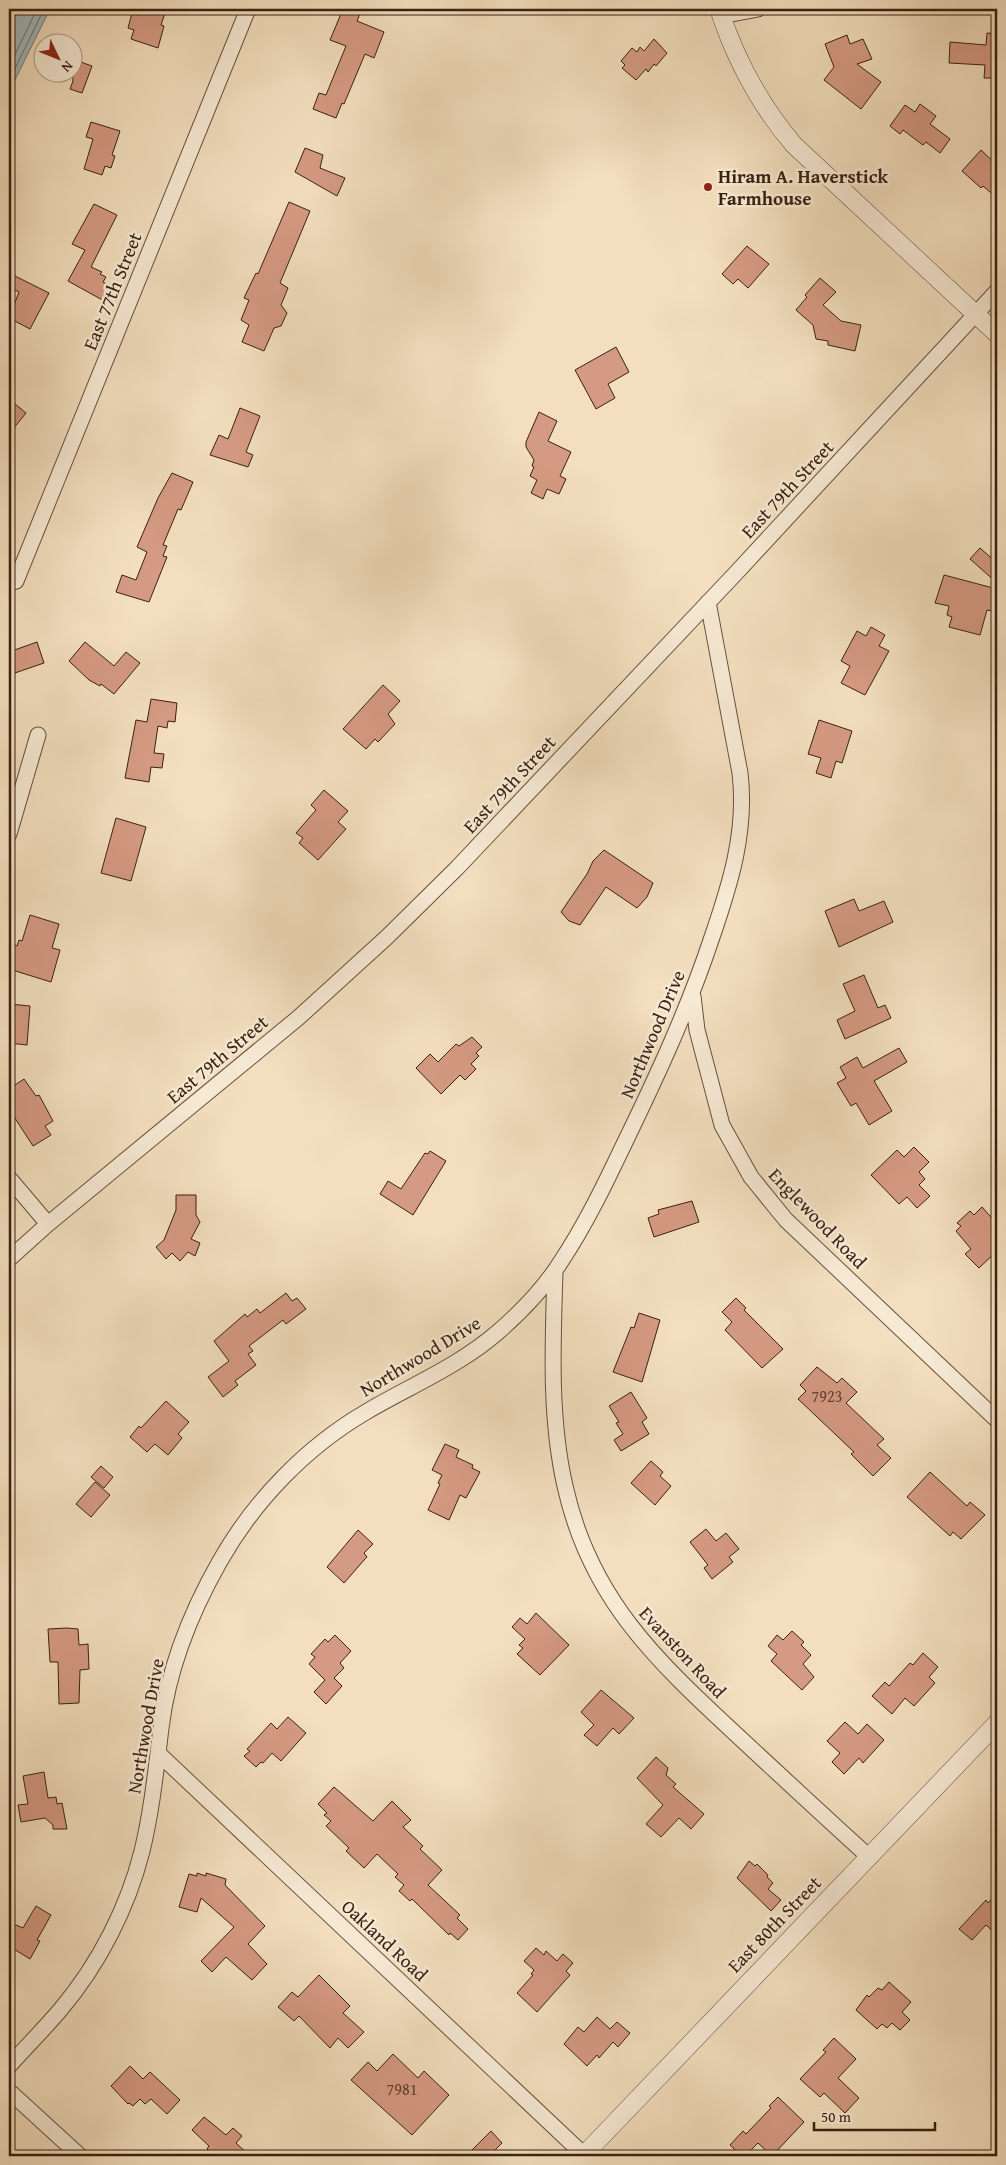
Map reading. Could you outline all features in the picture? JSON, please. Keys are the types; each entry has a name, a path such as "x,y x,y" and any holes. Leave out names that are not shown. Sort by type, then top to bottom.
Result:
{"street":[{"name":"East 77th Street","path":"9,582 16,581 20,572 248,9"},
{"path":"758,9 720,12 733,51 746,78 780,129 814,166 997,334"},
{"name":"East 79th Street","path":"9,1259 48,1224 270,1042 387,937 457,868 708,602 997,291"},
{"name":"Northwood Drive","path":"9,2066 75,1991 112,1931 126,1901 142,1851 169,1687 184,1638 212,1574 254,1512 296,1465 351,1421 455,1363 498,1333 540,1290 572,1246 639,1114 693,995 731,880 740,839 742,784 738,753 717,657 708,602"},
{"path":"9,834 38,735"},
{"name":"Englewood Road","path":"693,995 697,1030 718,1115 735,1152 757,1186 786,1220 997,1420"},
{"path":"9,1178 48,1224"},
{"name":"Evanston Road","path":"554,1271 553,1372 562,1474 576,1527 603,1585 629,1626 670,1673 868,1856"},
{"name":"East 80th Street","path":"583,2156 997,1722"},
{"name":"Oakland Road","path":"159,1754 583,2156"},
{"path":"9,2091 80,2156"}],"water":[{"path":"9,9 50,9 39,32 32,32 32,45 9,92"}],"building":[{"path":"141,9 151,9 165,13 161,25 164,26 158,48 131,39 134,30 128,28 132,13 139,15"},
{"path":"343,9 362,9 357,21 384,32 374,58 365,54 344,104 342,103 336,118 313,109 319,93 326,95 346,46 330,40"},
{"path":"987,33 997,34 997,78 984,78 985,65 949,63 950,42 986,45"},
{"path":"847,35 850,44 863,39 872,59 857,64 881,82 861,109 824,80 834,67 825,44"},
{"path":"654,39 667,53 656,66 654,64 648,72 646,69 636,80 622,68 625,65 621,61 632,48 637,52 640,47 644,51"},
{"path":"82,62 92,66 82,93 70,89 73,82 82,82"},
{"path":"920,104 936,116 930,124 950,139 940,153 926,142 923,145 903,130 900,134 890,126 905,105 915,112"},
{"path":"91,122 120,131 112,155 115,156 111,168 105,166 102,175 84,169 93,139 86,137"},
{"path":"305,148 323,155 320,168 345,178 337,196 295,172"},
{"path":"981,150 997,165 997,198 983,186 981,188 962,171"},
{"path":"289,202 310,211 280,283 288,288 281,305 287,313 281,326 274,328 264,351 242,342 249,325 241,320 249,300 244,298 256,273 258,274"},
{"path":"94,204 117,215 91,267 102,272 100,274 106,277 103,282 114,288 106,302 68,281 85,250 72,244"},
{"path":"747,246 769,264 748,288 738,279 733,284 722,274"},
{"path":"9,273 49,293 30,329 9,318 19,292 9,287"},
{"path":"820,278 836,292 823,305 841,321 861,325 855,351 828,345 828,341 816,339 813,325 796,310 807,297 805,295"},
{"path":"616,347 629,372 608,384 615,398 596,409 575,370"},
{"path":"9,399 26,413 9,434"},
{"path":"240,408 260,416 246,452 253,455 248,467 210,455 219,435 228,439"},
{"path":"539,412 557,421 548,441 571,452 560,476 566,479 559,494 547,489 543,499 531,493 537,480 530,476 534,467 532,466 534,460 526,447 526,442"},
{"path":"172,473 193,482 181,510 178,509 163,545 167,546 163,556 167,557 149,602 116,592 122,575 136,580 147,552 137,547 158,498"},
{"path":"980,548 997,563 997,583 970,559"},
{"path":"944,575 997,589 997,612 987,610 980,635 949,627 952,617 947,615 949,606 935,603"},
{"path":"871,627 885,635 879,646 889,651 865,695 841,683 850,666 841,661 857,631 866,636"},
{"path":"37,642 44,663 9,675 9,652"},
{"path":"85,642 114,666 126,652 140,663 114,694 101,684 100,686 89,680 69,661"},
{"path":"383,685 400,701 388,714 395,724 378,742 375,739 366,749 343,729"},
{"path":"151,699 177,703 175,722 168,721 167,728 158,726 154,753 164,754 162,768 151,767 149,782 125,778 136,720 147,722"},
{"path":"819,720 852,731 842,763 836,761 831,778 816,773 821,758 808,754"},
{"path":"324,790 348,811 338,822 346,829 318,860 299,843 303,838 296,833 316,810 311,805"},
{"path":"116,818 146,827 131,881 101,873"},
{"path":"604,850 653,883 647,897 637,908 606,887 580,925 569,921 561,912 587,874 593,861"},
{"path":"854,899 859,911 884,901 893,922 839,947 825,911"},
{"path":"30,915 59,924 52,948 60,950 51,982 9,969 9,958 13,944 17,946 19,940 22,941"},
{"path":"864,975 878,1008 885,1005 891,1018 845,1039 837,1020 855,1011 843,984"},
{"path":"9,1004 30,1006 27,1045 9,1043"},
{"path":"472,1037 482,1047 476,1053 479,1056 471,1064 476,1069 465,1080 460,1075 441,1094 416,1068 430,1054 438,1062 456,1044 459,1046"},
{"path":"899,1048 907,1062 874,1081 892,1111 869,1125 856,1103 851,1106 837,1083 846,1078 840,1067 857,1057 863,1068"},
{"path":"24,1079 36,1096 39,1095 53,1121 45,1126 51,1135 33,1146 9,1109 9,1089"},
{"path":"914,1147 929,1162 919,1172 925,1179 919,1185 930,1196 917,1208 907,1197 899,1204 871,1175 897,1150 904,1157"},
{"path":"430,1151 446,1161 413,1215 380,1194 388,1181 401,1189 425,1153 428,1154"},
{"path":"176,1195 196,1195 196,1215 200,1222 191,1239 200,1243 195,1256 188,1252 180,1261 172,1253 166,1259 156,1247 164,1240 176,1210"},
{"path":"692,1201 699,1222 654,1237 648,1218 659,1214 658,1210"},
{"path":"982,1207 997,1224 997,1251 979,1268 965,1254 971,1249 956,1231 961,1226 957,1223 970,1211 974,1215"},
{"path":"286,1293 292,1301 297,1298 306,1309 286,1324 283,1320 249,1346 253,1351 248,1354 256,1365 235,1381 238,1385 223,1397 208,1377 229,1361 214,1341 245,1314 247,1317 257,1309 260,1313"},
{"path":"736,1298 746,1308 744,1310 783,1349 762,1368 725,1330 732,1322 722,1312"},
{"path":"639,1313 660,1320 642,1382 613,1372 631,1327 634,1328"},
{"path":"817,1367 837,1383 842,1378 857,1392 846,1403 884,1439 877,1445 891,1458 873,1476 851,1454 854,1452 798,1399 806,1391 800,1385"},
{"path":"631,1392 647,1418 642,1422 649,1434 621,1451 614,1440 623,1434 616,1423 619,1422 609,1406"},
{"path":"166,1401 189,1422 178,1434 182,1438 168,1455 155,1444 147,1452 130,1437"},
{"path":"445,1444 459,1450 456,1457 473,1465 472,1468 480,1472 466,1498 460,1495 449,1520 428,1510 442,1475 432,1470"},
{"path":"651,1461 663,1472 660,1476 671,1486 655,1505 631,1483"},
{"path":"101,1466 113,1477 104,1488 91,1477"},
{"path":"930,1472 967,1506 970,1502 985,1515 961,1539 953,1532 950,1536 907,1497"},
{"path":"95,1482 110,1495 91,1517 76,1504"},
{"path":"706,1529 716,1541 726,1533 739,1549 729,1557 733,1562 712,1579 704,1568 708,1565 690,1542"},
{"path":"358,1530 373,1544 364,1553 367,1557 344,1583 327,1567"},
{"path":"536,1613 569,1645 540,1675 517,1654 523,1648 519,1645 525,1639 512,1627 520,1618 527,1624"},
{"path":"48,1629 78,1629 79,1645 88,1644 89,1669 80,1670 79,1703 59,1704 58,1662 50,1662"},
{"path":"792,1631 804,1642 801,1645 811,1655 803,1664 814,1677 802,1690 771,1661 777,1654 768,1646 777,1635 783,1640"},
{"path":"335,1635 351,1651 340,1663 344,1668 334,1678 342,1686 326,1704 314,1692 325,1680 309,1664 315,1657 311,1654 325,1639 328,1642"},
{"path":"923,1653 938,1667 929,1677 935,1683 914,1706 905,1698 892,1714 872,1696 885,1682 889,1686 910,1663 913,1665"},
{"path":"601,1690 634,1718 619,1734 613,1728 597,1746 584,1735 594,1725 581,1712"},
{"path":"288,1717 306,1733 281,1761 272,1753 263,1763 261,1762 256,1767 244,1756 250,1751 247,1749 271,1723 277,1729"},
{"path":"845,1722 858,1734 867,1724 884,1740 863,1763 859,1758 844,1774 832,1762 840,1753 827,1741"},
{"path":"656,1757 668,1768 666,1775 676,1784 673,1787 704,1814 691,1829 679,1818 661,1837 646,1824 663,1805 637,1778"},
{"path":"44,1772 48,1798 56,1797 57,1804 62,1803 67,1829 53,1829 53,1825 45,1818 21,1822 18,1805 28,1804 23,1776"},
{"path":"334,1787 373,1821 392,1801 411,1820 403,1827 423,1846 420,1849 442,1870 428,1885 460,1915 457,1918 468,1929 458,1940 450,1933 449,1935 412,1899 410,1901 399,1891 404,1885 395,1877 398,1874 377,1854 364,1868 346,1851 349,1848 326,1826 331,1821 324,1815 327,1813 318,1804"},
{"path":"749,1861 755,1866 757,1864 768,1875 767,1877 773,1883 768,1889 781,1900 771,1911 737,1878"},
{"path":"197,1873 206,1876 206,1873 226,1879 225,1885 265,1926 248,1944 267,1964 252,1980 226,1957 212,1972 201,1961 234,1927 201,1898 197,1912 179,1907 189,1874 197,1876"},
{"path":"997,1893 997,1935 986,1925 972,1940 959,1929 986,1900 988,1903"},
{"path":"36,1906 51,1915 37,1940 40,1941 30,1959 9,1946 9,1922 23,1928"},
{"path":"536,1948 544,1955 546,1951 557,1961 563,1954 573,1963 566,1971 570,1975 537,2012 517,1993 533,1975 531,1974 534,1970 524,1961"},
{"path":"319,1975 350,2006 343,2013 364,2032 348,2048 338,2038 330,2048 299,2016 294,2021 278,2007 292,1992 298,1997"},
{"path":"889,1982 911,2002 902,2012 910,2020 900,2030 892,2023 887,2028 882,2024 877,2029 856,2010 867,1995 869,1997 878,1988 882,1990"},
{"path":"597,2017 610,2029 617,2022 630,2033 618,2047 613,2042 599,2058 597,2055 587,2066 564,2044 578,2027 584,2032"},
{"path":"834,2038 856,2059 838,2078 859,2098 845,2113 824,2093 820,2097 800,2079 826,2052 823,2050"},
{"path":"393,2054 418,2078 424,2071 449,2095 412,2135 351,2080 368,2062 377,2071"},
{"path":"130,2066 143,2079 150,2072 180,2100 167,2114 151,2099 145,2104 140,2099 133,2106 128,2104 111,2086"},
{"path":"778,2097 804,2122 772,2156 758,2143 745,2156 742,2156 730,2145 743,2131 746,2134 771,2108 769,2106"},
{"path":"204,2117 226,2135 233,2128 242,2136 236,2143 250,2156 215,2156 207,2149 209,2146 192,2130"},
{"path":"491,2131 502,2143 489,2156 466,2156"}],"place":[{"name":"Hiram A. Haverstick Farmhouse","path":"708,187"}]}
